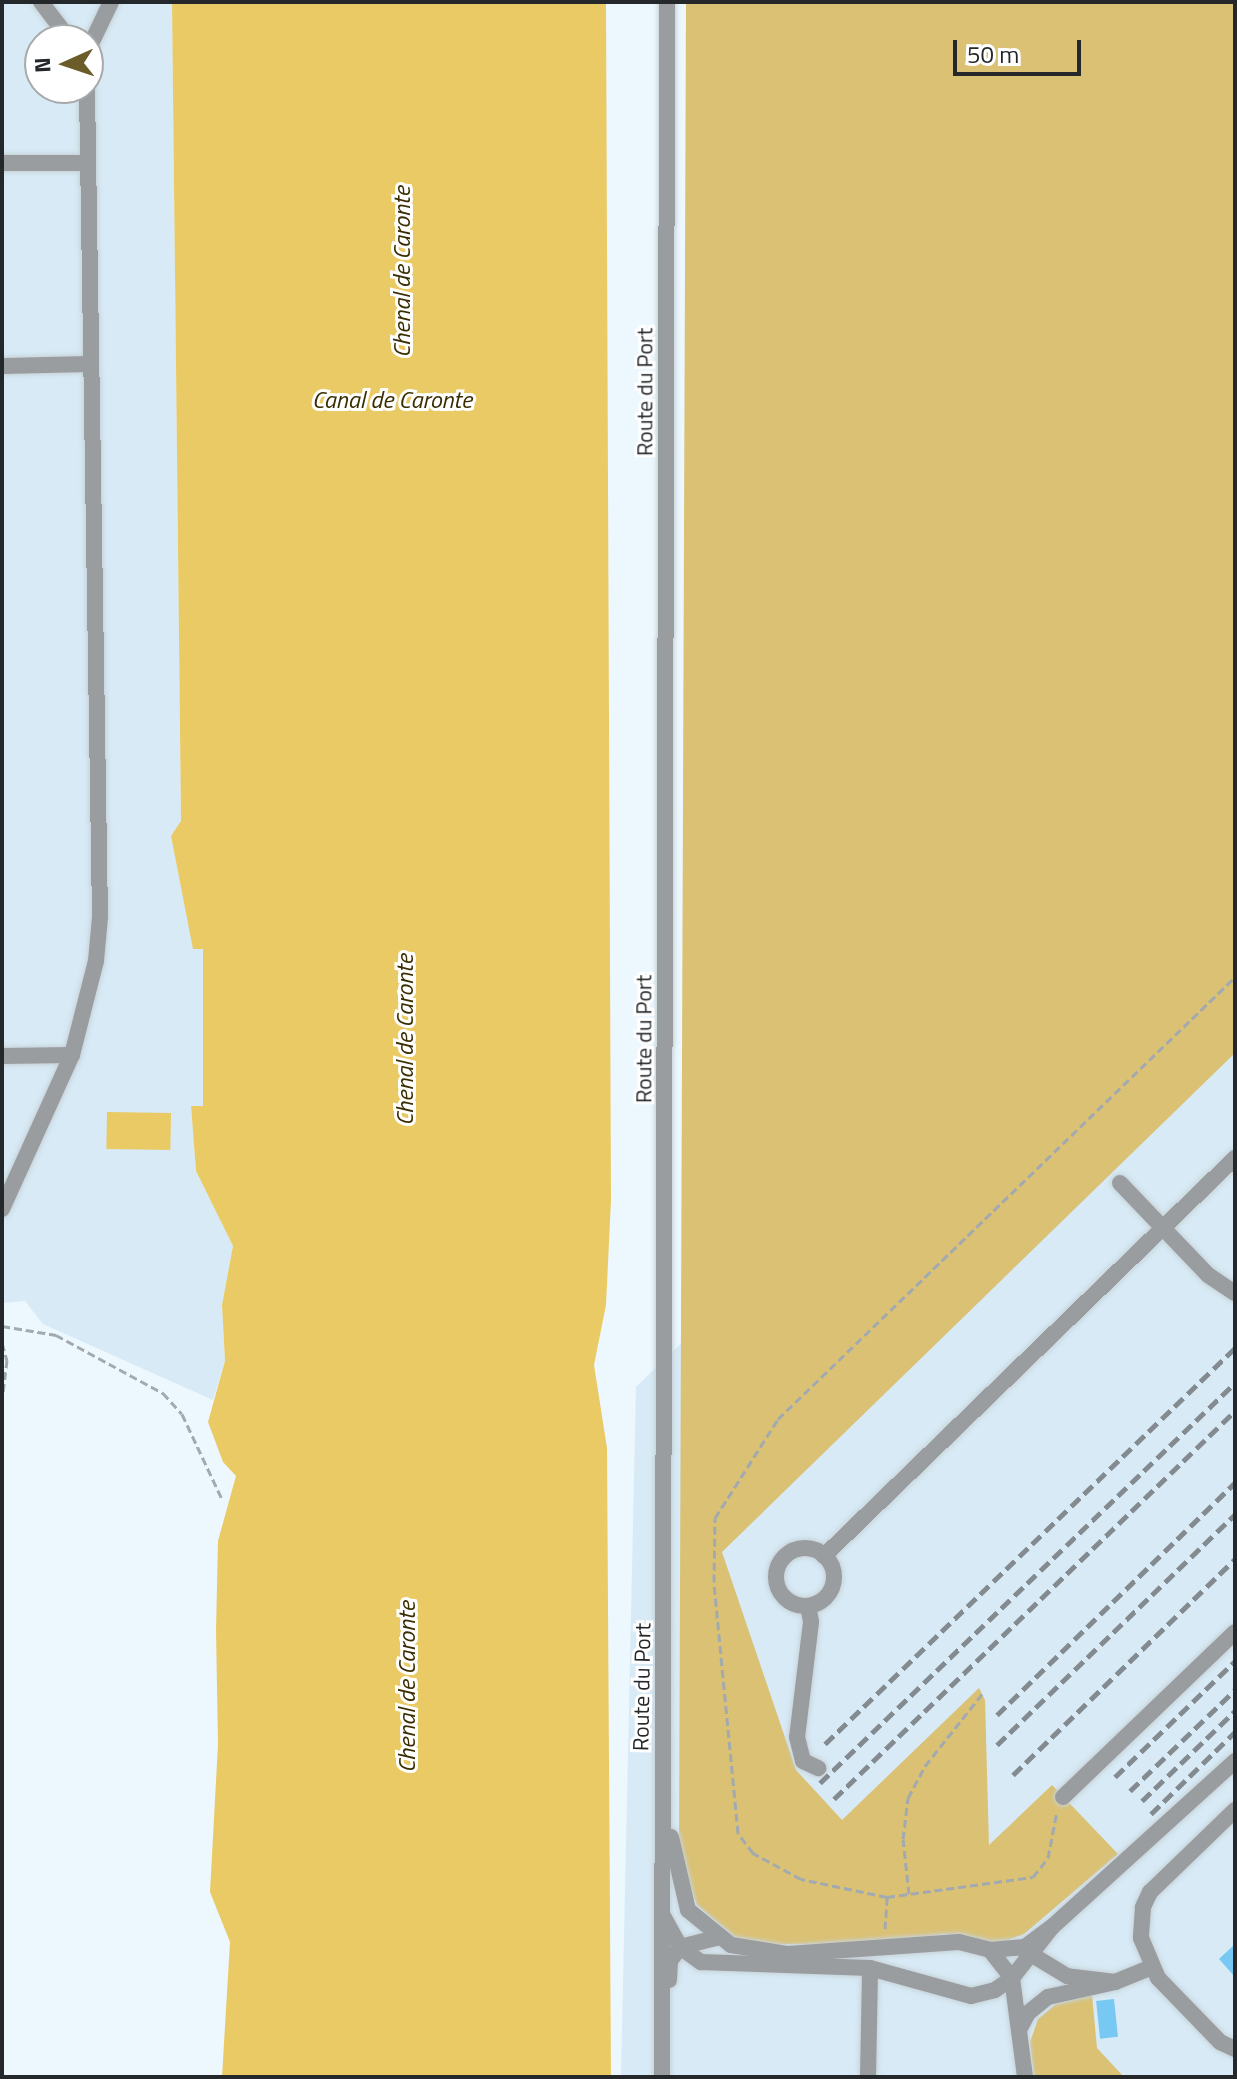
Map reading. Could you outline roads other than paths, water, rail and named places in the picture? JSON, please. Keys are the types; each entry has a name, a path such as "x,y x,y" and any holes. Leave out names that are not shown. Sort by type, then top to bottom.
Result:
{"street":[{"path":"41,2 58,24"},
{"path":"100,24 111,2"},
{"name":"Route du Port","path":"662,2076 667,2"},
{"path":"2,1209 72,1055 96,961 100,917 87,104"},
{"path":"2,163 88,163"},
{"path":"2,366 91,364"},
{"path":"2,1056 72,1055"},
{"path":"824,1556 1235,1158"},
{"path":"1120,1183 1208,1275 1235,1293"},
{"path":"797,1549 824,1556 833,1572 830,1591 808,1606 782,1595 777,1569 797,1549"},
{"path":"808,1606 811,1622 797,1737 803,1761 818,1768"},
{"path":"1063,1797 1235,1632"},
{"path":"664,1741 672,1859 682,1895 697,1922 717,1938 765,1953 883,1949 959,1942 990,1950 1026,1952 1078,1980 1115,1982"},
{"path":"661,1911 680,1947 715,1966 870,1968 971,1996 995,1990 1012,1978 1026,1952 1052,1927 1235,1761"},
{"path":"1235,1810 1150,1892 1143,1907 1141,1938 1150,1968 1220,2042 1235,2049"},
{"path":"662,2076 670,1961 680,1947 717,1938"},
{"path":"990,1950 1012,1978 1025,2077"},
{"path":"868,2077 870,1968"},
{"path":"1020,2028 1028,2013 1048,1997 1115,1982 1150,1968"}],"water":[{"name":"Canal de Caronte","path":"172,2 606,2 611,1200 606,1305 594,1365 607,1448 611,2077 222,2077 230,1942 210,1892 218,1744 218,1541 236,1476 223,1462 208,1422 225,1361 222,1305 233,1246 196,1171 191,1106 203,1106 203,949 193,949 171,836 181,821"},
{"path":"107,1112 171,1113 170,1150 106,1149"}],"railway":[{"path":"825,1744 1235,1348"},
{"path":"820,1783 1235,1383"},
{"path":"834,1799 1235,1411"},
{"path":"997,1715 1235,1483"},
{"path":"997,1745 1235,1514"},
{"path":"1013,1775 1235,1559"},
{"path":"1115,1777 1235,1661"},
{"path":"1130,1791 1235,1690"},
{"path":"1142,1801 1235,1711"},
{"path":"1151,1814 1235,1732"}],"water label":[{"name":"Chenal de Caronte","path":"402,272"},
{"name":"Chenal de Caronte","path":"405,1040"},
{"name":"Chenal de Caronte","path":"407,1687"}]}
